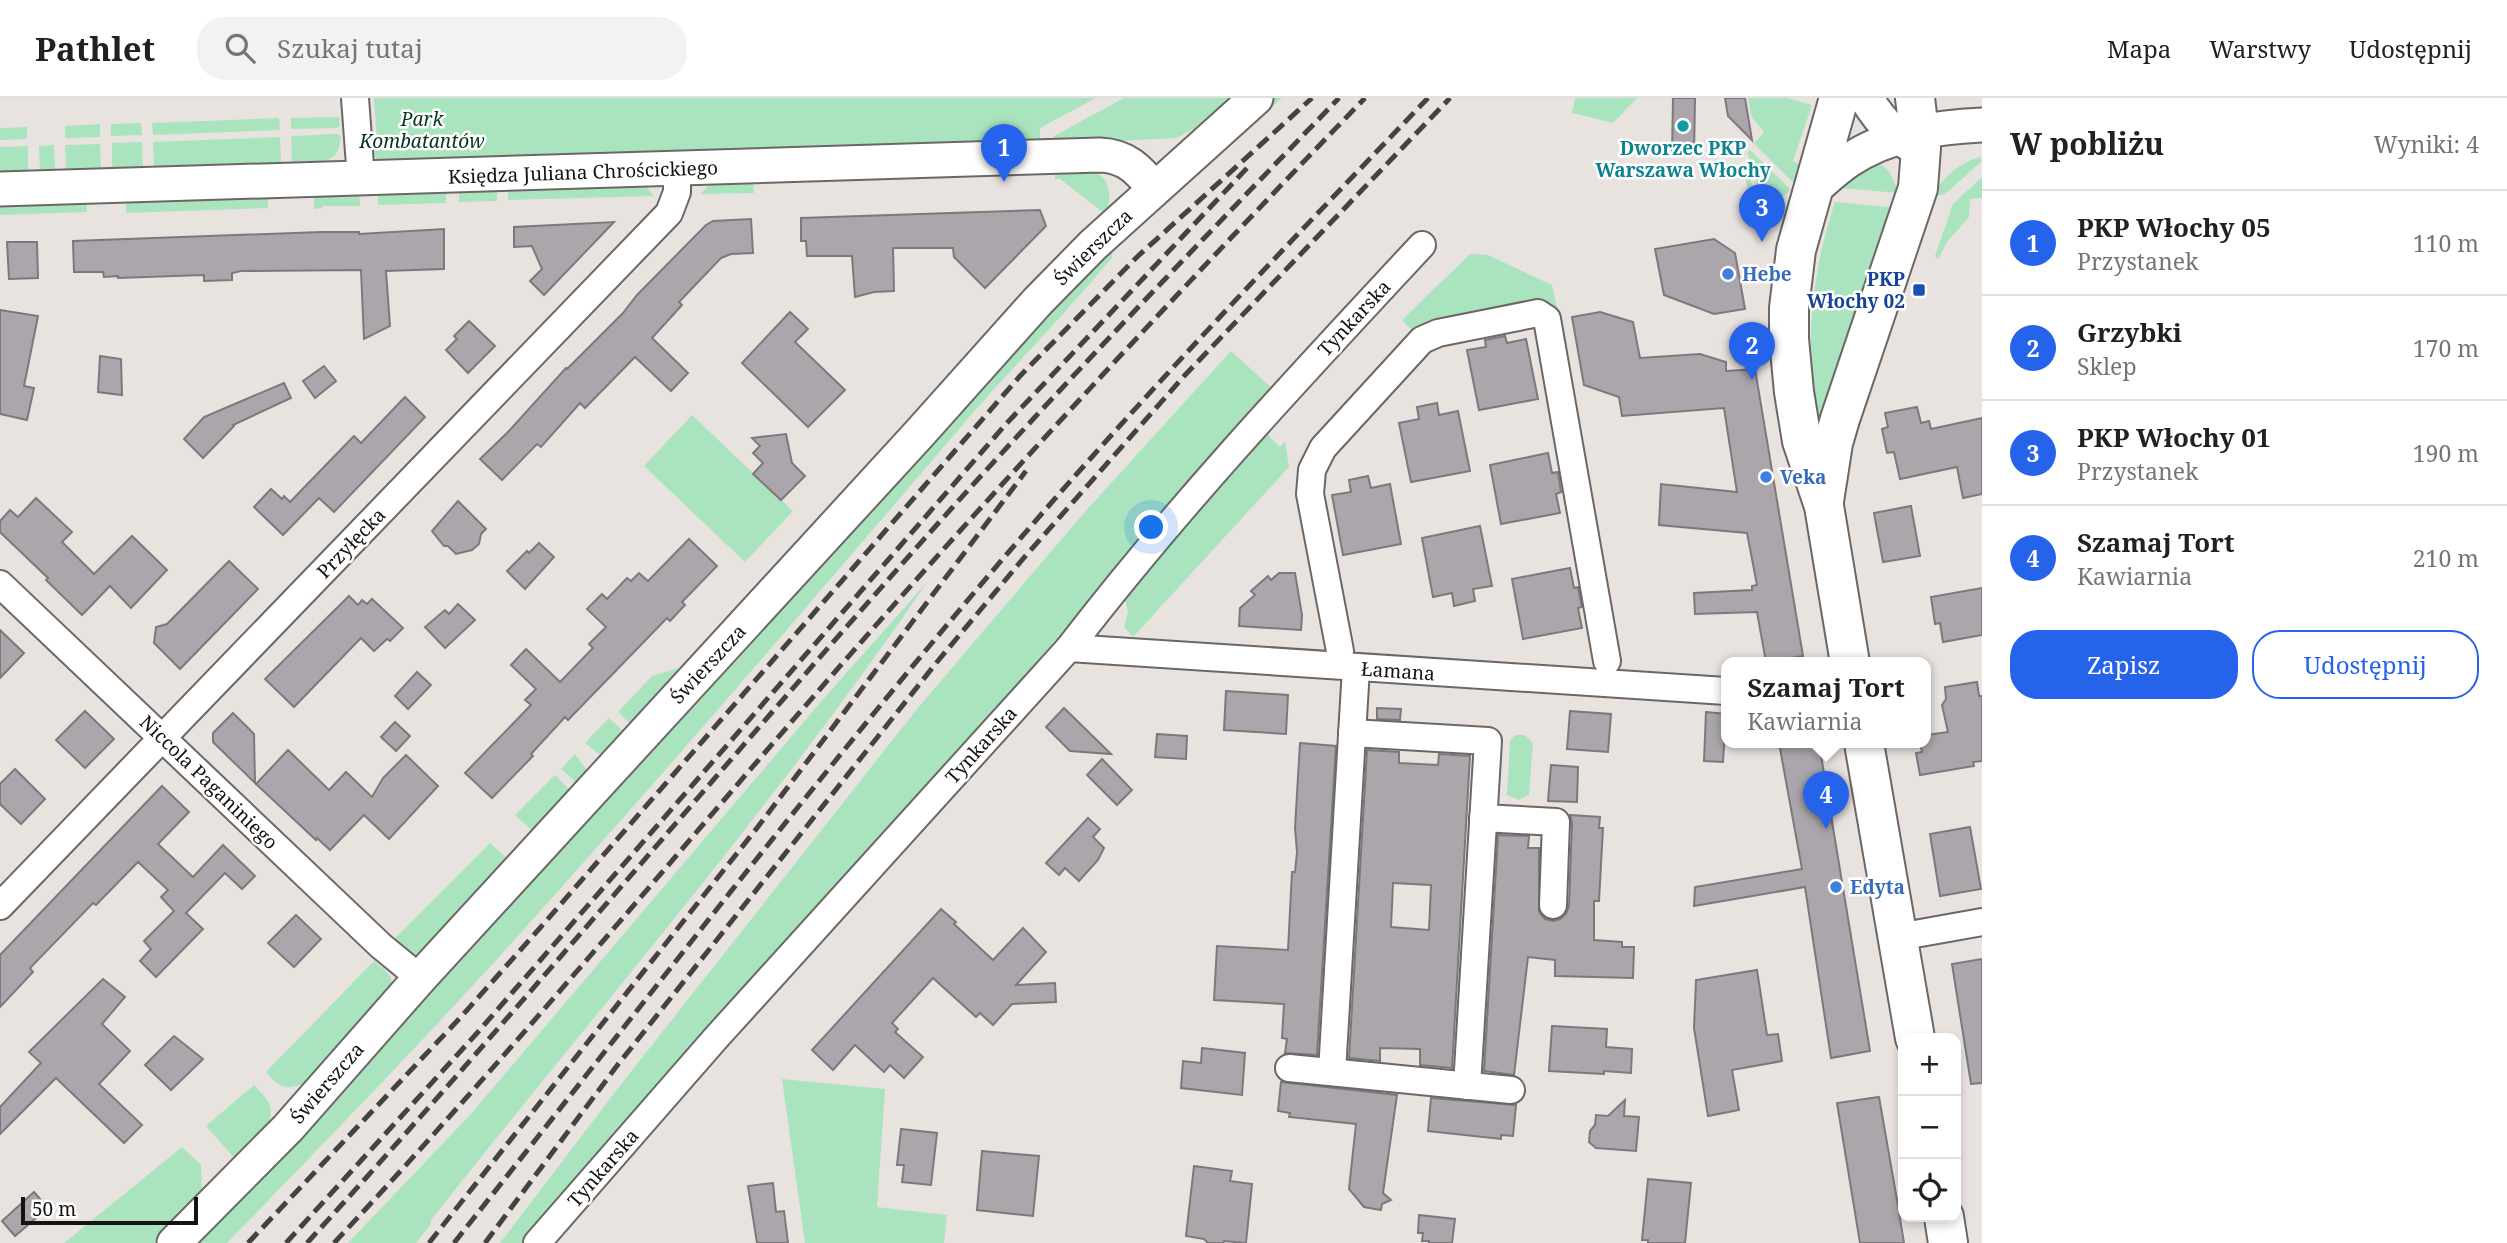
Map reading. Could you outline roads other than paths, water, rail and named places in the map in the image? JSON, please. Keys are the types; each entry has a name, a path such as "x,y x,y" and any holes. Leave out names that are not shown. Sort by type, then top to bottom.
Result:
{"main road":[{"path":"1839,98 1811,192 1791,274 1788,339 1802,441 1824,506 1849,657"},
{"path":"1824,506 1833,443 1840,419 1918,188 1914,129"},
{"path":"1865,748 1913,1033"},
{"path":"1945,1222 1948,1243"}],"street":[{"path":"355,98 361,179"},
{"name":"Świerszcza","path":"174,1243 288,1128 420,978 1038,301 1093,244 1256,98"},
{"path":"1866,98 1873,110 1914,129 1948,150 1982,148"},
{"path":"1811,192 1847,161 1914,129 1982,125"},
{"name":"Księdza Juliana Chrościckiego","path":"0,189 1111,155 1133,164 1154,188"},
{"name":"Przyłęcka","path":"0,906 669,213 677,192 677,169"},
{"name":"Tynkarska","path":"537,1243 715,1038 1069,648 1122,579 1246,435 1422,245"},
{"path":"1332,1072 1352,733 1348,660 1311,494 1312,470 1323,449 1428,336 1538,313 1547,319 1607,661"},
{"name":"Niccola Paganiniego","path":"0,584 381,946 420,978"},
{"name":"Łamana","path":"1069,648 1348,660 1721,691"},
{"path":"1352,733 1488,741 1467,1086"},
{"path":"1483,818 1556,822 1553,905"},
{"path":"1898,937 1982,922"},
{"path":"1289,1068 1511,1090"}],"railway":[{"path":"248,1243 460,1018 1020,376 1137,257 1312,98"},
{"path":"307,1243 389,1153 951,509 1095,353 1339,98"},
{"path":"334,1243 467,1097 855,649 980,509 1171,302 1365,98"},
{"path":"454,1243 800,805 1013,547 1166,376 1428,98"},
{"path":"485,1243 616,1067 937,662 1022,560 1186,374 1450,98"},
{"path":"286,1243 478,1032 1006,424 1249,166"},
{"path":"429,1243 757,828 1026,471"}],"place":[{"name":"Dworzec PKP Warszawa Włochy","path":"1683,126"},
{"name":"PKP Włochy 05","path":"1004,182"},
{"name":"PKP Włochy 01","path":"1762,242"},
{"name":"Hebe","path":"1728,274"},
{"name":"PKP Włochy 02","path":"1919,290"},
{"name":"Grzybki","path":"1752,380"},
{"name":"Veka","path":"1766,477"},
{"name":"Szamaj Tort","path":"1826,829"},
{"name":"Edyta","path":"1836,887"}],"park label":[{"name":"Park Kombatantów","path":"422,130"}]}
